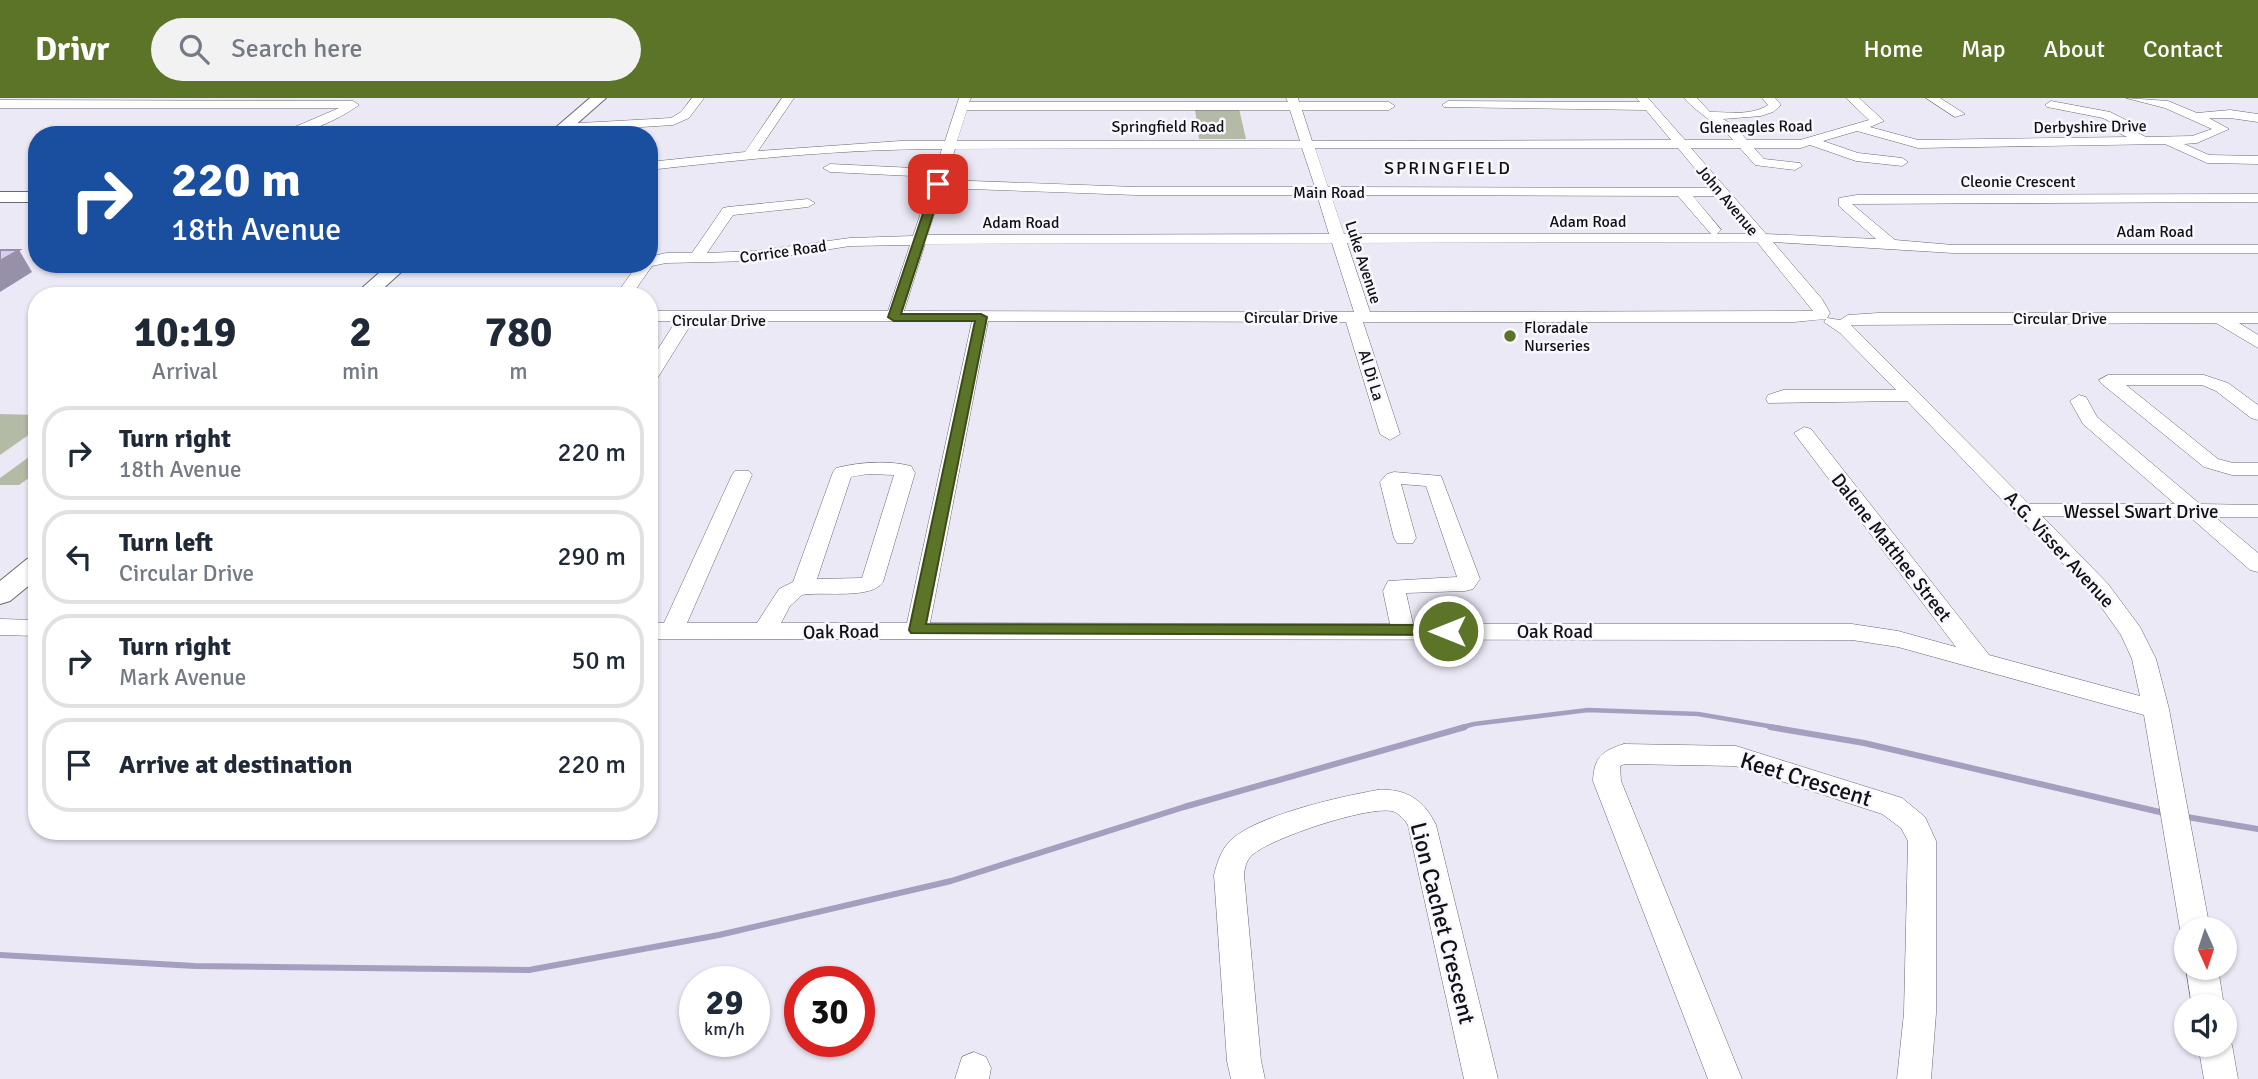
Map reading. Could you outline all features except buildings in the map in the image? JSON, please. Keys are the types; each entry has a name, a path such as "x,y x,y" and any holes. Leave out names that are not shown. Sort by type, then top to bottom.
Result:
{"main road":[{"path":"551,126 584,98"},
{"path":"565,126 599,98"},
{"path":"0,194 28,192"},
{"path":"0,194 28,196"},
{"path":"363,287 375,273"},
{"path":"364,287 387,273"},
{"path":"0,573 28,551"},
{"path":"0,595 28,572"}],"street":[{"path":"310,126 365,98"},
{"path":"621,126 673,121 684,115 698,98"},
{"path":"745,158 788,98"},
{"path":"1690,98 1707,115 1729,128 1763,164 1795,166"},
{"path":"1707,115 1745,115 1767,110 1775,105 1768,98"},
{"path":"1852,98 1878,119 1875,123 1859,128"},
{"path":"1932,98 1959,114"},
{"name":"Derbyshire Drive","path":"1859,128 1911,143 2197,140 2223,129 2163,104 2132,98"},
{"path":"894,317 963,102 1293,102 1332,112 1389,106"},
{"name":"Luke Avenue","path":"1293,102 1300,134 1338,239 1358,317"},
{"path":"1448,106 1645,102"},
{"name":"John Avenue","path":"1645,102 1761,239 1836,317"},
{"path":"0,104 353,105"},
{"path":"2051,105 2109,116 2122,123 2119,128 2144,141"},
{"path":"2194,116 2230,114 2258,118"},
{"name":"Gleneagles Road","path":"1680,143 1813,142 1859,128"},
{"name":"Springfield Road","path":"745,158 813,150 824,156 885,158 898,155 900,145 1300,134 1680,143"},
{"path":"2167,141 2207,159 2258,160"},
{"path":"1813,142 1863,158 1902,162"},
{"path":"2088,142 2109,154"},
{"path":"1987,143 2007,155"},
{"path":"658,167 745,158 795,167"},
{"name":"Main Road","path":"830,168 1113,191 1720,192"},
{"path":"1682,192 1714,230"},
{"name":"Cleonie Crescent","path":"1892,245 1846,206 1844,201 2258,198"},
{"path":"696,258 725,214 731,210 808,203"},
{"name":"Adam Road","path":"918,240 1815,239 1961,249 2258,249"},
{"name":"Corrice Road","path":"658,260 755,257 850,242 918,240"},
{"name":"Corrice Road","path":"630,287 640,273"},
{"name":"Circular Drive","path":"658,318 788,317"},
{"path":"917,630 981,317"},
{"name":"Al Di La","path":"1358,317 1390,433"},
{"name":"A.G. Visser Avenue","path":"1836,317 2100,589 2132,632 2144,659 2156,709 2193,917"},
{"name":"Circular Drive","path":"658,318 2258,318"},
{"path":"2220,318 2258,343"},
{"path":"658,360 685,320"},
{"path":"2258,414 2221,387 2204,380 2108,380 2211,463 2232,469 2258,469"},
{"path":"1775,399 1783,396 1910,395"},
{"path":"2079,401 2090,420 2258,565"},
{"name":"Dalene Matthee Street","path":"1804,433 1980,661"},
{"path":"765,631 788,592 803,587 866,585 872,582 904,470 868,468 843,472 803,587"},
{"path":"661,631 742,475"},
{"path":"1403,631 1394,591 1396,586 1465,584 1469,579 1434,480 1394,478 1390,482 1405,538"},
{"name":"Wessel Swart Drive","path":"2024,510 2258,511"},
{"path":"0,627 28,628"},
{"name":"Oak Road","path":"661,631 1852,632 1898,639 2156,709"},
{"name":"Keet Crescent","path":"1725,1079 1607,781 1609,761 1624,754 1736,756 1892,806 1909,817 1922,841 1920,1013 1914,1079"},
{"name":"Lion Cachet Crescent","path":"1248,1079 1244,1061 1229,875 1234,856 1259,835 1369,802 1388,799 1407,804 1415,810 1422,825 1481,1079"},
{"path":"2217,1057 2221,1079"}],"green space":[{"path":"1195,109 1239,109 1246,139 1199,139"},
{"path":"0,414 28,415 28,435 0,455"},
{"path":"28,458 28,478 19,485 0,485 0,478"}],"waterway":[{"path":"1459,728 1588,710 1698,714 1780,728"},
{"path":"0,955 195,966 529,970 719,935 951,881 1184,807 1465,727"},
{"path":"1770,727 1864,743 2164,813"},
{"path":"2187,817 2258,829"}],"place":[{"name":"Floradale Nurseries","path":"1510,336"}],"district":[{"name":"SPRINGFIELD","path":"1448,168"}],"route":[{"path":"938,184 894,317 981,317 917,630 1448,631"}]}
